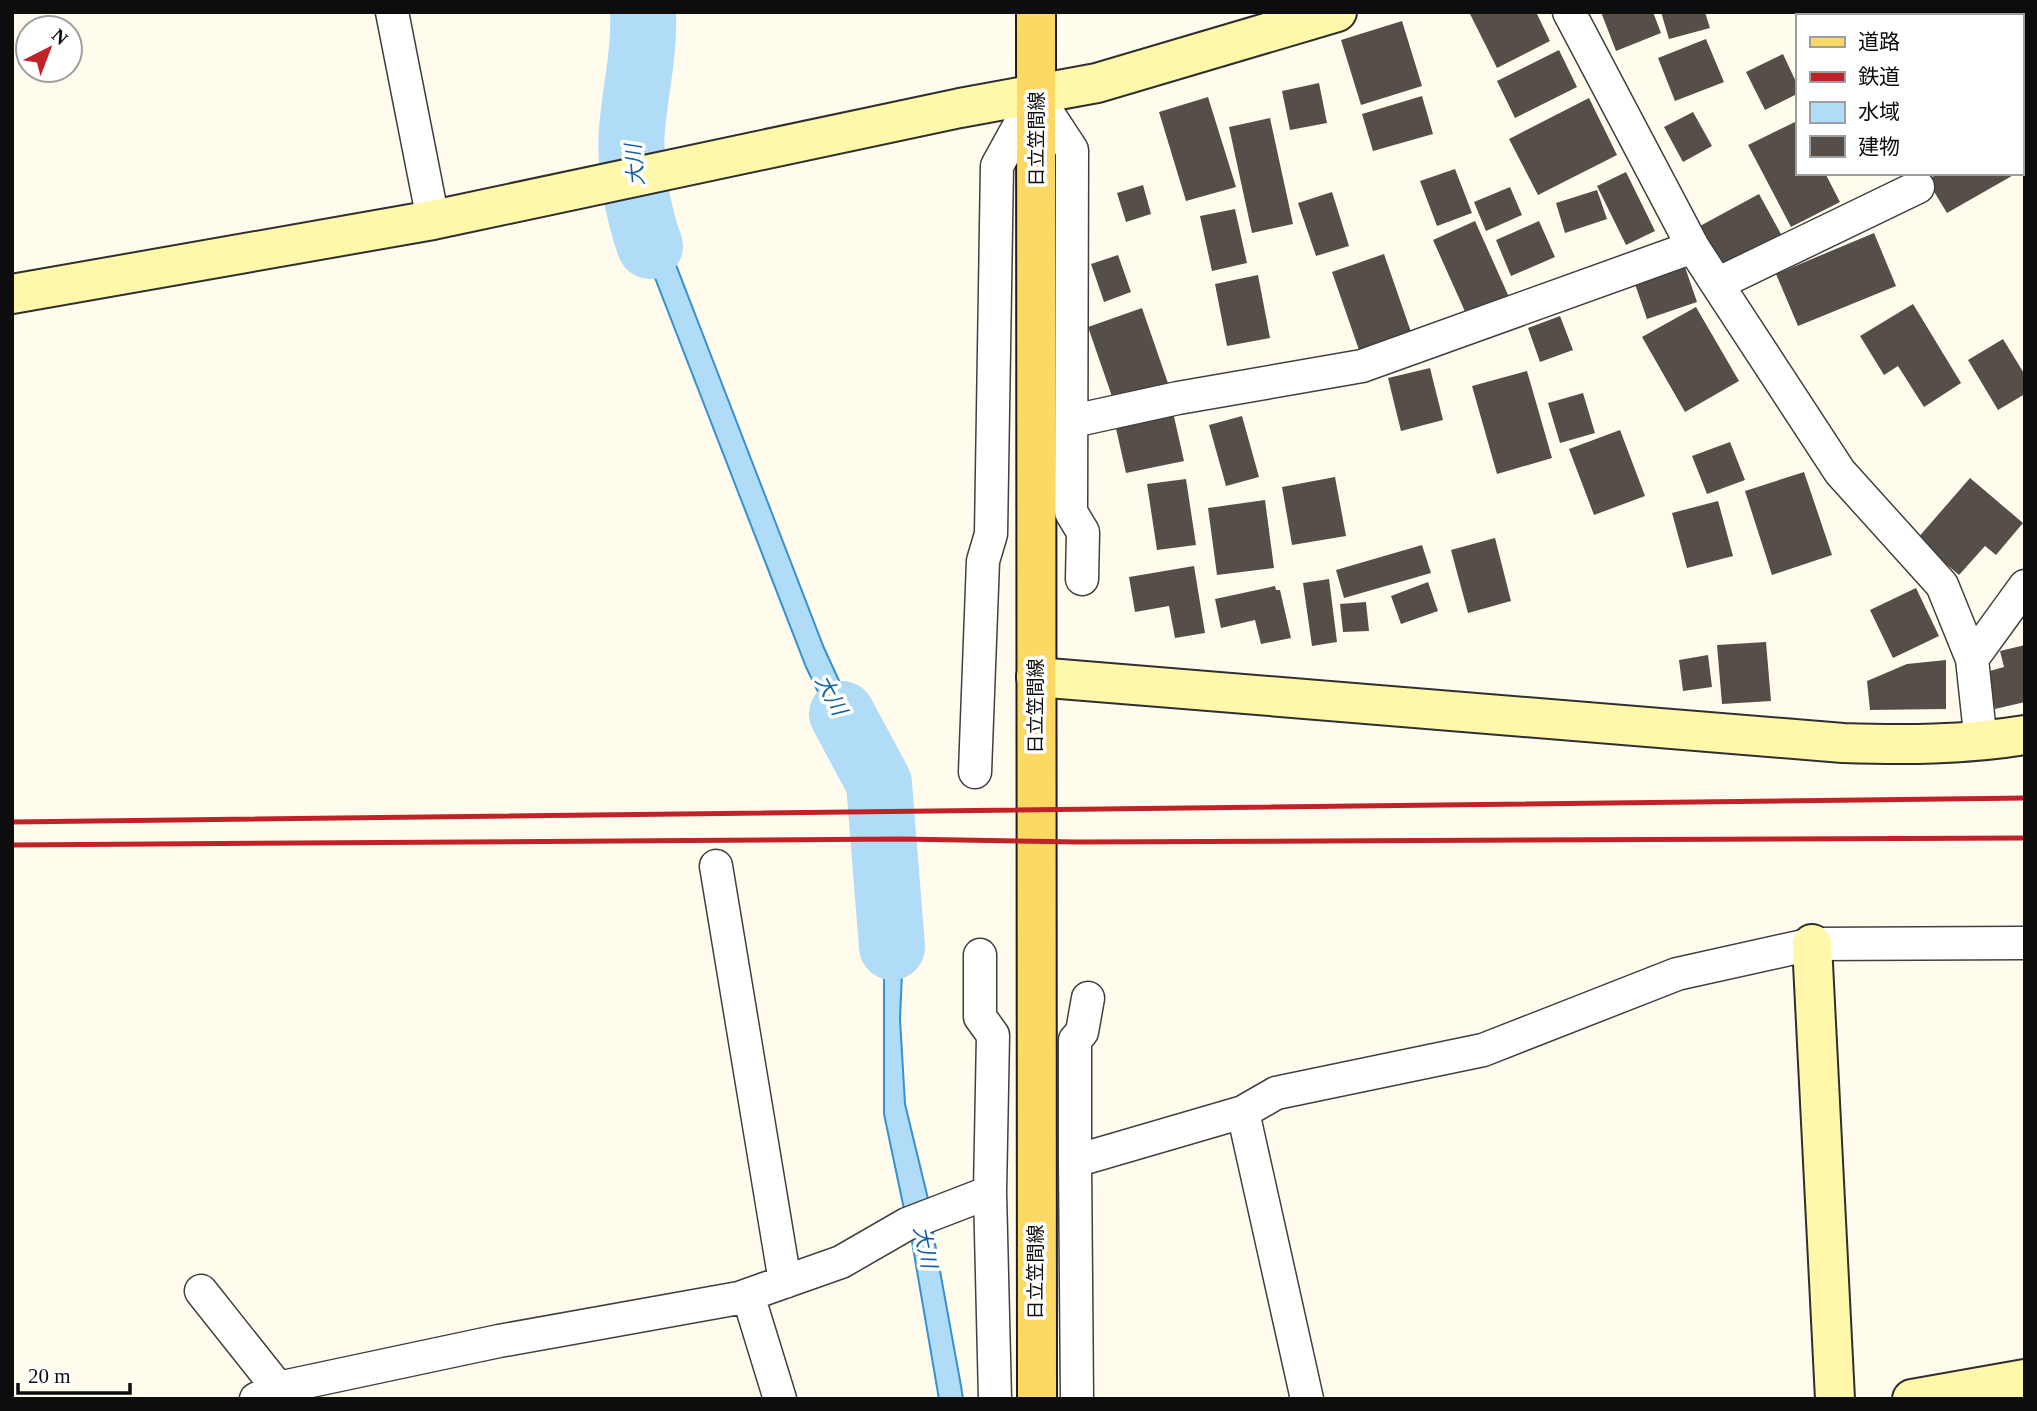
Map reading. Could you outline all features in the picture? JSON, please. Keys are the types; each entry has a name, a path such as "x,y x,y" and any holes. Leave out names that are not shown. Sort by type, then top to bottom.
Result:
{"main road":[{"name":"日立笠間線","path":"1036,12 1037,1399"}],"street":[{"path":"392,12 433,220"},
{"path":"12,294 433,220 1129,76 1337,12"},
{"path":"1569,12 1693,247 1717,284 1840,472 1942,585 1972,659 1981,743"},
{"path":"1036,95 1072,149 1071,512 1083,532 1082,579"},
{"path":"975,772 983,561 991,534 996,166 1036,95"},
{"path":"1717,284 1918,187"},
{"path":"1073,421 1178,398 1362,366 1693,247"},
{"path":"1972,659 2025,586"},
{"path":"1036,677 1843,744 1916,746 1981,743 2025,735"},
{"path":"716,866 785,1282"},
{"path":"1074,1161 1242,1112 1276,1093 1483,1050 1677,974 1812,944 2025,943"},
{"path":"1812,944 1835,1399"},
{"path":"980,955 980,1017 993,1035 990,1192 995,1399"},
{"path":"1077,1399 1075,1040 1082,1032 1088,998"},
{"path":"1242,1112 1307,1399"},
{"path":"201,1292 267,1393 499,1341 748,1294 841,1262 906,1224 990,1192"},
{"path":"748,1294 780,1399"},
{"path":"1912,1399 2025,1380"}],"water":[{"path":"625,12 650,12 652,28 647,146 624,150"},
{"path":"649,195 824,648 892,796 861,795 855,769 806,667 624,198"},
{"path":"864,855 888,857 889,883 904,927 900,1019 905,1104 928,1199 904,1209 884,1114 884,928 865,878"},
{"path":"932,1227 963,1399 939,1399 911,1236"}],"building":[{"path":"1469,12 1536,12 1550,41 1497,68"},
{"path":"1601,12 1653,12 1661,33 1616,51"},
{"path":"1661,12 1705,12 1710,28 1669,39"},
{"path":"1813,12 1863,12 1860,14"},
{"path":"1963,12 2011,14 1964,14"},
{"path":"1402,21 1422,86 1361,105 1341,40"},
{"path":"1706,39 1724,82 1675,101 1658,58"},
{"path":"1559,50 1577,87 1515,118 1497,81"},
{"path":"1783,54 1796,82 1796,94 1765,110 1746,72"},
{"path":"1319,83 1327,123 1290,130 1282,91"},
{"path":"1422,96 1433,134 1373,151 1362,114"},
{"path":"1208,97 1236,187 1186,201 1159,112"},
{"path":"1589,98 1617,155 1538,195 1509,139"},
{"path":"1693,112 1712,146 1683,162 1664,127"},
{"path":"1270,118 1293,224 1252,233 1229,127"},
{"path":"1796,121 1796,175 1826,175 1840,202 1791,227 1748,145"},
{"path":"1455,169 1472,213 1437,226 1420,181"},
{"path":"1626,172 1655,231 1626,245 1597,186"},
{"path":"1936,175 2014,175 1947,213 1927,180"},
{"path":"1143,185 1151,214 1126,222 1117,193"},
{"path":"1510,187 1522,215 1486,231 1474,202"},
{"path":"1597,190 1607,219 1565,233 1556,203"},
{"path":"1332,192 1349,246 1316,256 1298,203"},
{"path":"1759,194 1782,236 1723,268 1700,226"},
{"path":"1235,209 1247,263 1212,271 1200,216"},
{"path":"1475,221 1509,297 1467,316 1433,240"},
{"path":"1539,221 1555,257 1511,276 1496,240"},
{"path":"1874,233 1896,286 1798,326 1776,274"},
{"path":"1384,254 1411,332 1359,350 1332,272"},
{"path":"1118,255 1131,292 1104,302 1091,264"},
{"path":"1685,267 1697,302 1647,319 1635,284"},
{"path":"1258,275 1270,338 1227,346 1215,284"},
{"path":"1913,304 1961,383 1924,407 1898,366 1884,375 1860,336"},
{"path":"1696,307 1739,381 1685,412 1642,337"},
{"path":"1142,308 1170,389 1116,408 1088,327"},
{"path":"1560,316 1573,350 1540,362 1528,328"},
{"path":"2003,339 2025,375 2025,394 1998,410 1968,360"},
{"path":"1430,368 1443,420 1401,431 1388,378"},
{"path":"1527,371 1552,458 1497,474 1472,386"},
{"path":"1583,393 1595,433 1560,443 1548,403"},
{"path":"1173,412 1184,461 1126,473 1115,424"},
{"path":"1242,416 1259,477 1226,486 1209,425"},
{"path":"1620,430 1645,496 1594,515 1569,449"},
{"path":"1730,442 1745,480 1707,494 1692,456"},
{"path":"1804,472 1832,555 1772,575 1745,491"},
{"path":"1335,477 1346,536 1292,545 1282,487"},
{"path":"1970,478 2023,523 1996,555 1985,546 1959,575 1917,539"},
{"path":"1186,479 1196,545 1157,550 1147,484"},
{"path":"1265,500 1274,568 1217,575 1208,508"},
{"path":"1718,501 1733,556 1687,568 1672,513"},
{"path":"1495,538 1511,601 1468,613 1451,550"},
{"path":"1422,545 1431,573 1344,598 1336,570"},
{"path":"1194,566 1205,633 1175,638 1169,606 1135,612 1129,577"},
{"path":"1329,579 1337,642 1312,646 1303,583"},
{"path":"1428,582 1438,611 1401,624 1391,596"},
{"path":"1275,586 1276,590 1280,590 1291,638 1261,644 1255,620 1221,628 1215,599"},
{"path":"1916,588 1939,636 1893,658 1870,610"},
{"path":"1366,602 1369,631 1343,632 1340,604"},
{"path":"1766,642 1771,701 1722,704 1717,645"},
{"path":"2025,645 2025,702 1995,709 1986,672 2004,667 2000,651"},
{"path":"1708,655 1712,687 1683,691 1679,660"},
{"path":"1946,660 1946,709 1870,710 1867,681 1907,664"}],"waterway":[{"name":"大川","path":"643,12 643,42 631,143 635,189 650,246"},
{"name":"大川","path":"842,714 879,783 892,947"}],"railway":[{"path":"12,822 2025,798"},
{"path":"12,845 901,839 1078,842 2025,838"}]}
